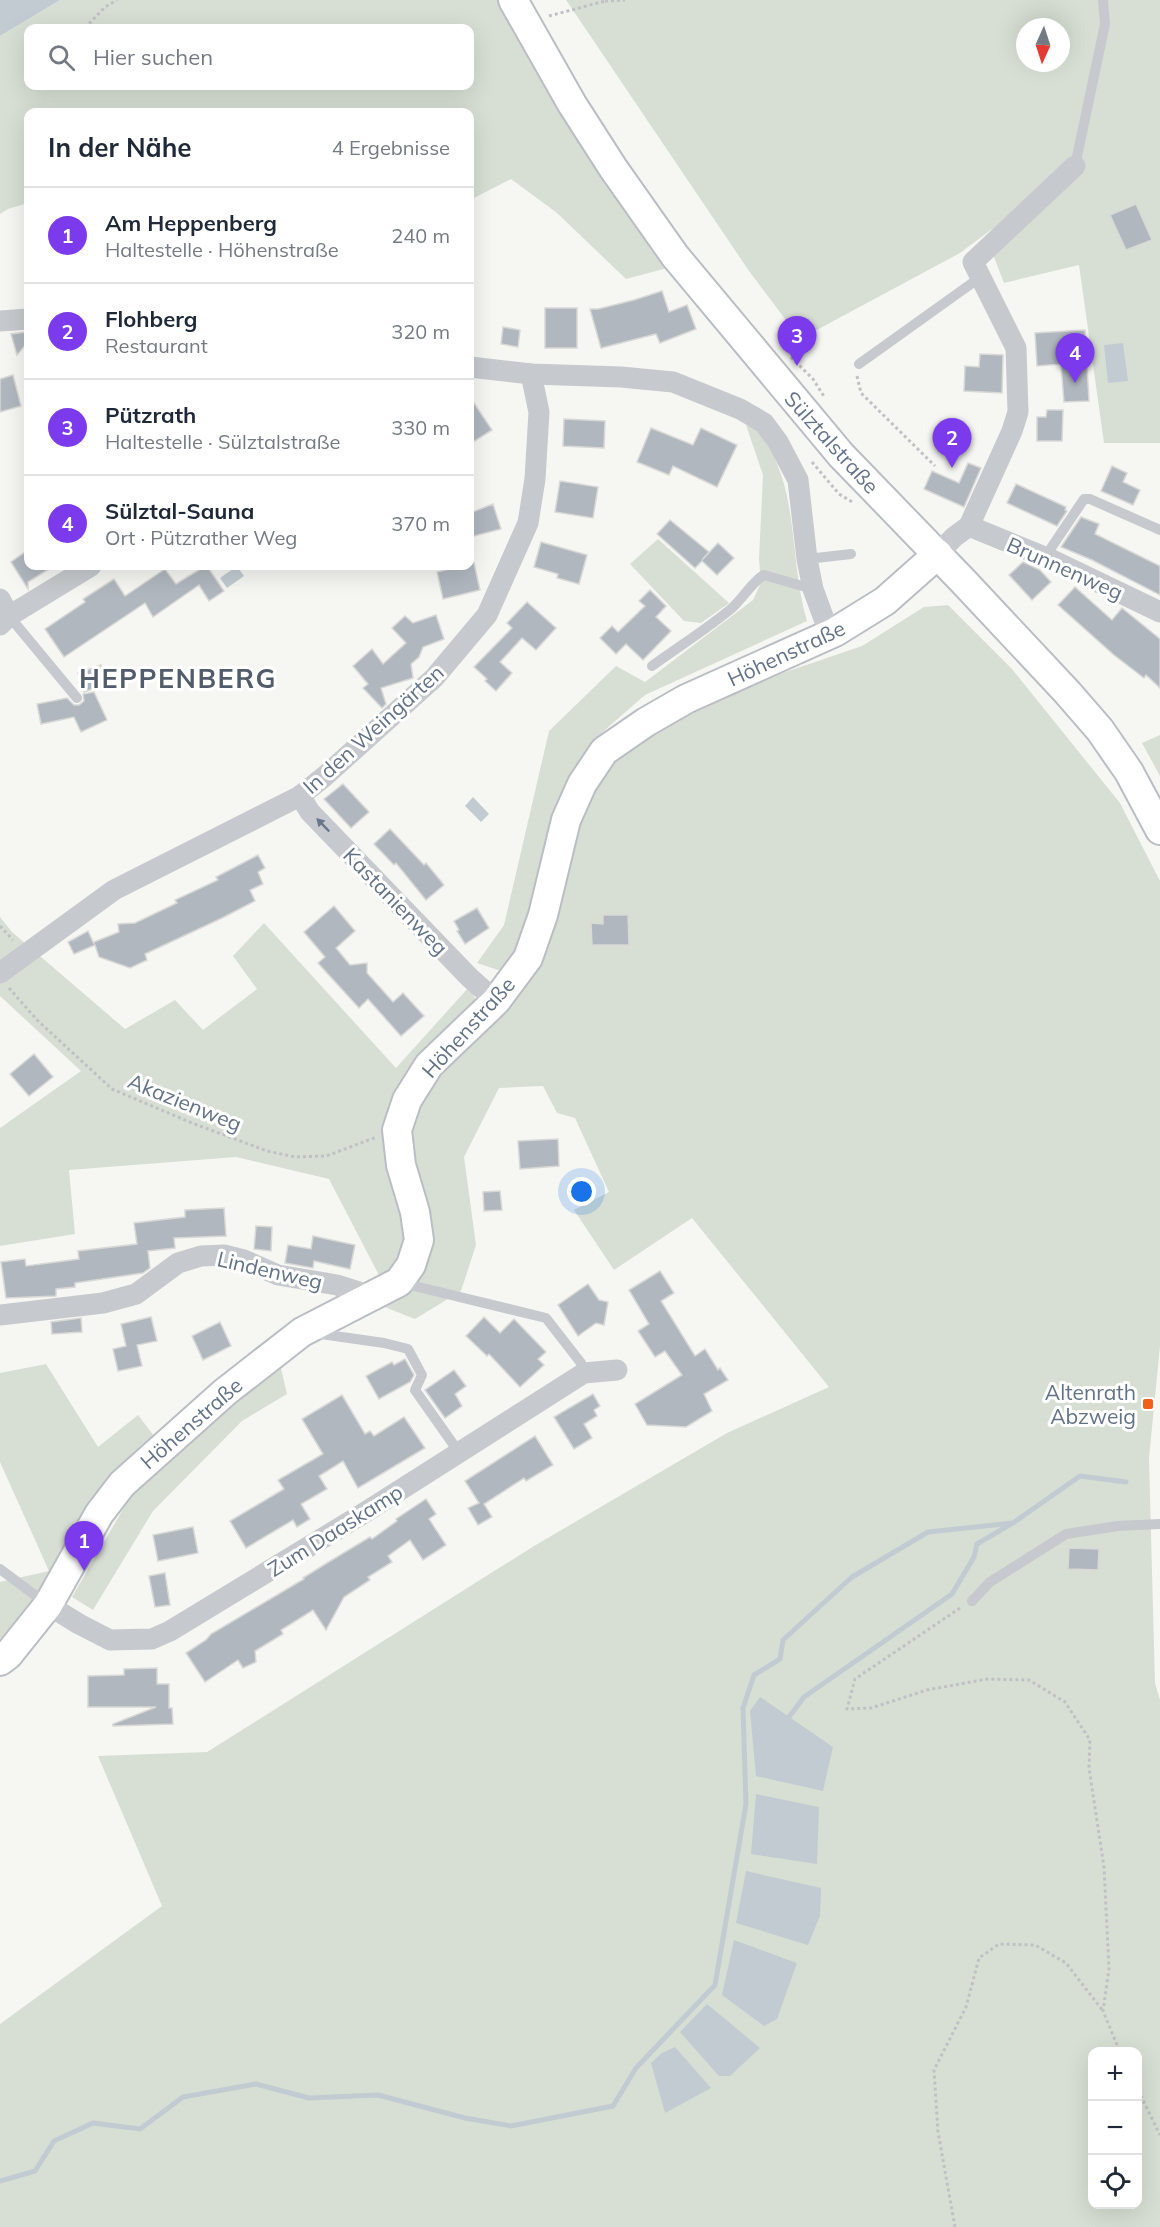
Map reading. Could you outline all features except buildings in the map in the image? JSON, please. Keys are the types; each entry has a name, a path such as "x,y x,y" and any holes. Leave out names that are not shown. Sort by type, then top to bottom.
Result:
{"main road":[{"name":"Sülztalstraße","path":"513,0 572,104 613,168 675,256 841,455 938,554 1100,730 1128,772 1160,830"},
{"name":"Höhenstraße","path":"0,1661 48,1605 99,1514 122,1484 225,1392 302,1332 399,1282 411,1265 419,1240 415,1212 401,1166 397,1130 407,1100 429,1065 496,1001 528,958 543,915 566,820 582,784 604,751 646,722 686,699 835,632 885,601 938,554"}],"street":[{"path":"938,554 954,537 969,526 1012,431 1018,412 1016,348 973,262 1075,166"},
{"path":"0,321 24,319"},
{"path":"474,368 531,375 621,377 673,382 740,409 764,423 778,442 798,480 807,559 813,589 824,619 835,632"},
{"name":"In den Weingärten","path":"4,979 114,890 300,796 326,776 434,678 487,615 528,523 534,479 538,412 531,375"},
{"name":"Brunnenweg","path":"969,526 1045,557 1160,612"},
{"path":"3,614 84,570"},
{"name":"Kastanienweg","path":"300,796 310,812 469,977 496,1001"},
{"name":"Lindenweg","path":"0,1315 103,1303 136,1294 178,1263 201,1256 224,1255 244,1260 278,1275 337,1285 371,1296"},
{"name":"Zum Daaskamp","path":"48,1605 110,1640 152,1638 183,1623 259,1578 584,1373 616,1370"}],"lane":[{"path":"1075,166 1105,24 1103,0"},
{"path":"859,364 982,276"},
{"path":"1045,557 1084,499 1090,499 1160,530"},
{"path":"807,559 851,554"},
{"path":"652,666 730,610 747,594 758,578 764,575 813,589"},
{"path":"3,614 77,698"},
{"path":"399,1282 546,1318 580,1363 584,1373"},
{"path":"302,1332 384,1343 408,1349 422,1375 416,1390 458,1451"},
{"path":"972,1601 990,1582 1066,1534 1118,1526 1160,1524"},
{"path":"0,1569 48,1605"}],"path":[{"path":"89,24 105,7 117,0"},
{"path":"545,17 605,1 625,0"},
{"path":"789,356 813,379 830,405"},
{"path":"859,364 857,379 861,393 935,466"},
{"name":"Akazienweg","path":"4,979 37,1020 112,1089 192,1124 256,1147 295,1157 326,1156 397,1130"},
{"path":"972,1601 855,1679 847,1709 871,1707 927,1690 987,1678 1029,1680 1065,1702 1090,1740 1089,1768 1105,1879 1109,1969 1103,2011"},
{"path":"955,2227 938,2132 934,2070 966,2007 979,1958 999,1944 1035,1945 1065,1963 1103,2011 1118,2047"},
{"path":"1142,2100 1160,2135"}],"shaded area":[{"path":"0,0 60,0 0,36"},
{"path":"60,0 498,0 588,152 671,267 626,279 557,213 511,179 474,198 474,108 24,108 24,204 0,214 0,36"},
{"path":"566,0 1160,0 1160,443 1104,443 1079,265 1004,283 991,249 1070,171 960,253 800,339 749,271"},
{"path":"1123,343 1128,381 1108,383 1104,345"},
{"path":"746,425 764,432 784,484 807,621 645,695 598,736 572,770 556,807 531,903 515,949 501,971 477,963 504,925 549,731 616,666 645,682 753,600 761,583 759,559 763,475"},
{"path":"658,539 729,603 701,623 684,621 630,564"},
{"path":"231,570 240,570 244,576 227,588 220,578"},
{"path":"948,605 1012,669 1120,803 1160,881 1160,1346 1149,1458 1155,1683 1160,1700 1160,2227 0,2227 0,2024 162,1906 98,1756 207,1752 534,1546 727,1433 829,1387 692,1218 614,1270 574,1210 609,1192 575,1118 557,1113 543,1086 499,1088 464,1157 476,1245 461,1291 415,1319 377,1304 406,1289 408,1159 416,1104 437,1068 506,1003 578,821 608,761 686,706 862,646 924,607"},
{"path":"1160,735 1160,776 1142,743"},
{"path":"473,797 489,814 481,822 465,806"},
{"path":"0,917 12,932 125,1029 175,1000 203,1030 257,989 233,956 264,923 396,1068 469,987 477,1002 400,1093 404,1260 382,1281 329,1179 236,1157 69,1170 75,1234 0,1246 0,1128 81,1071 0,996"},
{"path":"46,1364 98,1447 138,1415 154,1436 108,1484 49,1571 0,1462 0,1373"},
{"path":"280,1364 287,1394 242,1421 153,1511 93,1610 72,1597 133,1492 229,1402"},
{"path":"49,1571 25,1616 0,1639 0,1582"},
{"path":"760,1697 833,1747 823,1791 756,1776 750,1711"},
{"path":"756,1794 819,1807 817,1864 751,1854"},
{"path":"746,1871 821,1888 820,1916 808,1945 736,1923"},
{"path":"734,1940 797,1963 777,2019 764,2026 722,1995"},
{"path":"707,2004 760,2048 730,2076 719,2076 680,2032"},
{"path":"675,2047 711,2088 665,2113 651,2063 662,2053"}],"waterway":[{"path":"0,2181 35,2171 54,2141 93,2123 140,2129 183,2097 256,2084 309,2098 378,2095 465,2118 511,2126 613,2106 636,2068 715,1985 746,1804 743,1708 754,1675 780,1659 783,1640 852,1577 928,1532 1013,1523 1080,1476 1126,1482"},
{"path":"789,1717 804,1697 952,1594 974,1557 977,1544 1011,1524"}],"place":[{"name":"Pützrath","path":"797,366"},
{"name":"Sülztal-Sauna","path":"1075,383"},
{"name":"Flohberg","path":"952,468"},
{"name":"Altenrath Abzweig","path":"1148,1404"},
{"name":"Am Heppenberg","path":"84,1571"}],"district":[{"name":"HEPPENBERG","path":"178,678"}]}
